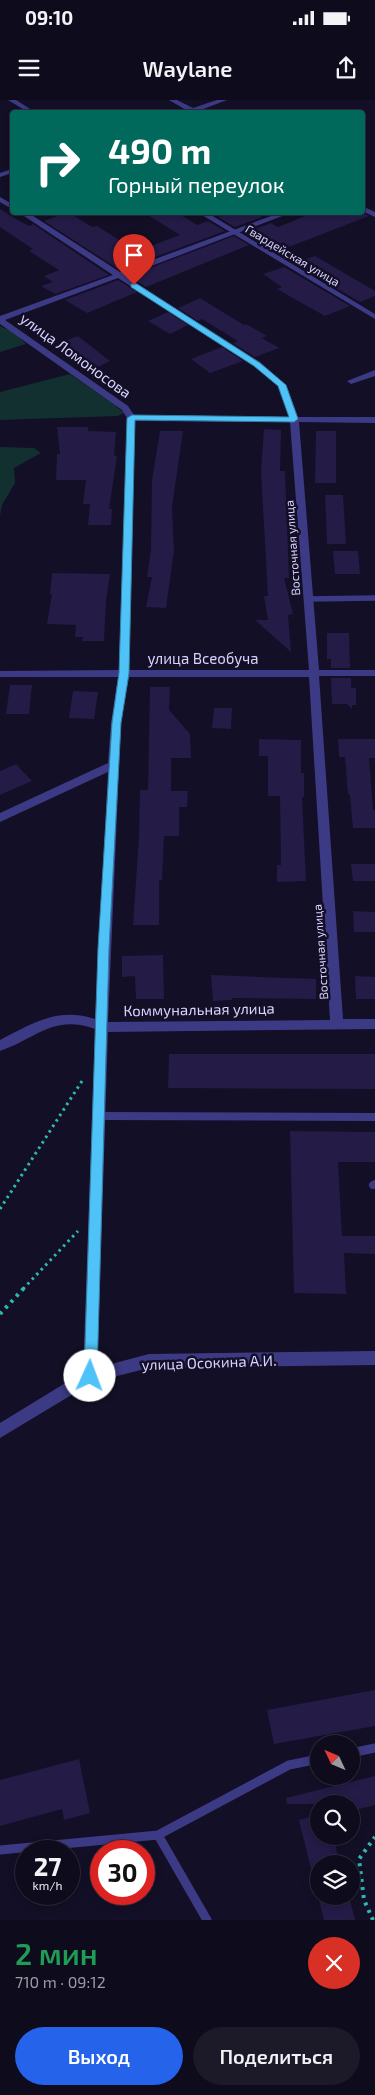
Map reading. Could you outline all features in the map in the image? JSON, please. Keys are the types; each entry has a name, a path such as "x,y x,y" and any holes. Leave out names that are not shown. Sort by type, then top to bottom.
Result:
{"street":[{"path":"11,100 28,110"},
{"path":"172,100 189,110"},
{"path":"197,110 224,100"},
{"name":"Восточная улица","path":"26,215 257,364 282,385 294,419 314,673 337,1024"},
{"name":"Гвардейская улица","path":"205,215 375,317"},
{"path":"0,319 236,234 283,215"},
{"name":"улица Ломоносова","path":"0,319 125,408 132,418 124,673 116,723 104,948 90,1376"},
{"path":"351,381 375,373"},
{"path":"132,418 375,420"},
{"name":"улица Всеобуча","path":"0,674 375,673"},
{"path":"0,818 114,765"},
{"name":"Коммунальная улица","path":"0,1046 37,1027 60,1020 76,1019 102,1027 375,1024"},
{"name":"улица Осокина А.И.","path":"0,1431 90,1376 149,1361 375,1358"}],"lane":[{"path":"308,599 375,598"},
{"path":"99,1116 375,1118"},
{"path":"360,1751 375,1748"},
{"path":"0,1850 158,1835 289,1765 310,1761"},
{"path":"158,1835 207,1920"}],"path":[{"path":"0,1209 85,1077"},
{"path":"0,1314 96,1212"},
{"path":"373,1920 364,1900 359,1859 375,1837"}],"green space":[{"path":"0,326 15,333 26,344 0,352"},
{"path":"70,374 124,413 118,416 0,420 0,392"},
{"path":"0,447 34,448 41,453 14,468 15,483 2,505 0,516"}],"building":[{"path":"0,209 21,222 30,226 33,224 109,275 55,294 41,286 53,282 44,276 59,270 29,251 33,249 0,227"},
{"path":"365,214 369,216 281,250 263,240 259,242 244,233 271,223 278,227 308,215"},
{"path":"60,215 73,215 92,227 97,226 137,251 180,235 148,215 181,215 197,225 208,221 225,231 120,270 44,221"},
{"path":"224,215 259,215 262,217 235,227 218,217"},
{"path":"234,236 249,245 146,287 129,276"},
{"path":"315,256 375,291 375,296 360,302 294,263"},
{"path":"284,267 350,306 325,316 277,289 282,287 263,274"},
{"path":"118,280 137,292 87,313 65,300"},
{"path":"200,298 244,325 246,324 267,336 262,338 279,348 255,357 233,343 238,341 202,319 198,321 178,308"},
{"path":"168,312 188,325 170,334 148,321"},
{"path":"78,336 110,361 90,371 54,345"},
{"path":"222,347 243,361 210,373 191,359"},
{"path":"57,427 88,427 88,431 116,432 114,456 117,456 109,509 112,509 111,525 88,525 90,504 83,504 86,480 56,480 57,454 60,454"},
{"path":"264,429 281,430 280,471 285,471 289,578 284,578 293,614 288,615 291,652 255,620 268,620 264,596 268,596 261,471"},
{"path":"160,431 183,431 172,507 174,551 166,608 146,607 152,577 147,577 151,550 152,480"},
{"path":"316,431 336,431 336,483 315,483"},
{"path":"325,495 343,495 346,544 327,544"},
{"path":"333,551 358,551 360,574 335,574"},
{"path":"52,573 110,574 106,601 104,641 82,641 83,637 75,637 76,625 47,624 52,594 50,594"},
{"path":"327,633 349,633 350,668 331,668 331,659 327,659"},
{"path":"331,678 351,678 351,688 356,688 356,705 352,705 352,709 347,704 332,704"},
{"path":"10,685 32,685 29,714 6,714"},
{"path":"150,687 170,687 169,710 190,734 191,758 171,758 171,791 188,791 187,807 179,807 179,836 164,836 162,880 159,880 159,925 133,925 140,790 148,790"},
{"path":"73,691 98,692 94,719 69,718"},
{"path":"214,708 232,708 231,729 212,728"},
{"path":"259,739 301,740 301,773 304,773 304,797 302,797 306,881 277,882 277,865 281,865 280,796 268,796 268,756 259,756"},
{"path":"338,739 375,739 375,758 369,758 373,810 375,810 375,828 353,828 345,757 339,757"},
{"path":"16,764 32,781 0,795 0,771"},
{"path":"351,864 375,864 375,881 353,881"},
{"path":"353,911 375,912 375,932 354,932"},
{"path":"163,955 164,999 136,999 135,976 122,977 122,956"},
{"path":"211,975 316,979 316,999 232,998 232,1000 213,1001"},
{"path":"355,976 375,977 375,999 356,999"},
{"path":"169,1054 375,1054 375,1089 168,1088"},
{"path":"290,1131 375,1132 375,1162 338,1162 342,1236 375,1236 375,1254 344,1253 346,1294 294,1293"},
{"path":"375,1690 375,1726 324,1735 310,1735 310,1738 274,1744 267,1710"},
{"path":"79,1759 90,1813 64,1820 62,1809 0,1826 0,1780"},
{"path":"375,1776 375,1805 360,1809 360,1795 310,1795 310,1804 287,1804 286,1798 339,1785 360,1785 360,1780"},
{"path":"310,1817 310,1845 335,1845 338,1855 310,1855 310,1865 299,1820"},
{"path":"320,1905 351,1905 355,1920 324,1920"}],"route":[{"path":"90,1376 104,948 116,723 124,673 132,418 294,419 282,385 257,364 134,285"}]}
